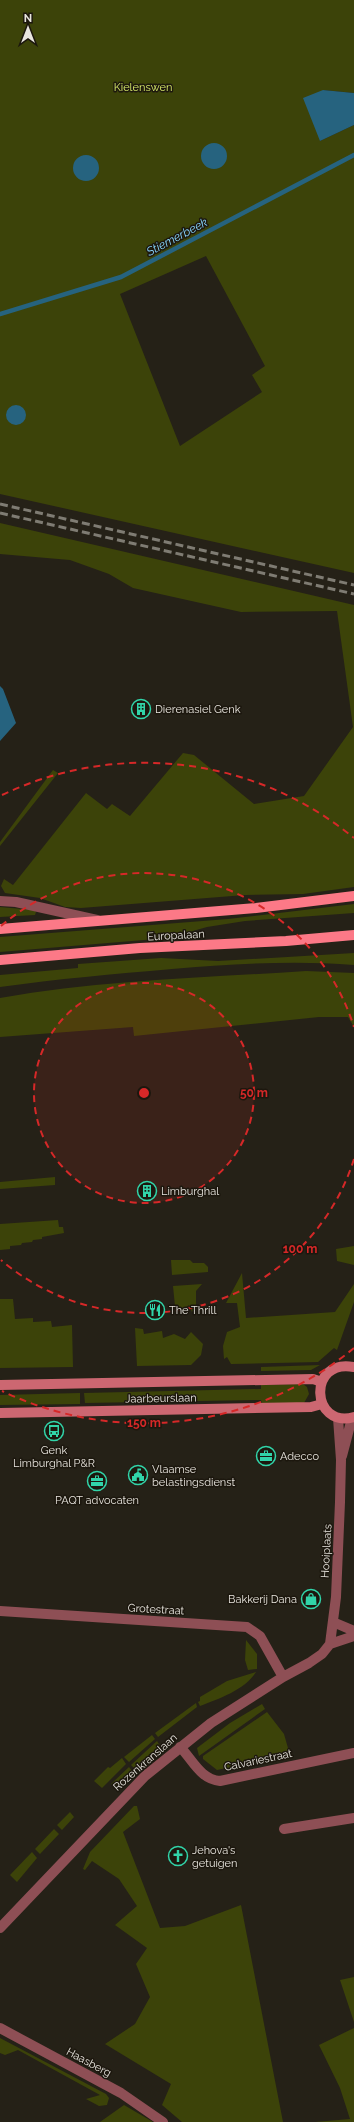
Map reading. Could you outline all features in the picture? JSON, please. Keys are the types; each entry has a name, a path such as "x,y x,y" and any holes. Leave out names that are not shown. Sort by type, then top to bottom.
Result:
{"main road":[{"name":"Europalaan","path":"0,929 256,908 354,896"},
{"name":"Europalaan","path":"0,960 140,948 286,941 354,935"},
{"path":"353,1418 338,1418 328,1411 322,1404 320,1389 322,1382 331,1370 346,1366 354,1367"},
{"name":"Jaarbeurslaan","path":"0,1385 313,1379 322,1382"},
{"name":"Jaarbeurslaan","path":"0,1413 311,1407 322,1404"}],"street":[{"name":"Europalaan","path":"0,901 16,902 101,921"},
{"name":"Hooiplaats","path":"330,1644 339,1544 341,1460 338,1418"},
{"name":"Hooiplaats","path":"341,1460 353,1418"},
{"name":"Grotestraat","path":"0,1611 247,1627 260,1636 283,1677"},
{"path":"333,1622 354,1631"},
{"path":"330,1644 354,1636"},
{"name":"Rozenkranslaan","path":"0,1928 45,1883 135,1785 211,1723 322,1654 330,1644"},
{"name":"Calvariestraat","path":"180,1747 201,1773 211,1780 220,1781 354,1753"},
{"path":"284,1829 354,1818"},
{"name":"Haasberg","path":"0,2028 121,2093 163,2122"}],"green space":[{"name":"Kielenswen","path":"0,0 354,0 354,93 323,90 320,141 354,125 354,573 0,494","holes":["206,256 265,366 252,375 262,392 180,446 120,294"]},
{"path":"0,523 354,605 354,887 303,894 245,895 81,908 65,907 40,898 5,893 1,886 4,879 13,885 86,793 107,809 112,804 130,816 183,753 194,755 254,804 304,796 353,727 337,611 241,612 133,588 109,574 70,560 0,554"},
{"path":"53,770 58,773 0,846 0,842"},
{"path":"354,904 354,913 245,921 207,927 168,938 0,952 0,937 228,919"},
{"path":"0,907 34,910 36,912 35,915 0,917"},
{"path":"354,953 354,965 263,963 172,969 0,987 0,975 78,968 78,964 161,958 218,961"},
{"path":"306,971 354,973 354,1027 348,1017 319,1017 134,1036 133,1027 0,1037 0,998 114,983"},
{"path":"55,1177 55,1185 0,1189 0,1182"},
{"path":"58,1220 59,1227 63,1227 64,1233 42,1237 42,1239 33,1240 32,1242 10,1246 10,1249 0,1250 0,1224"},
{"path":"354,1246 354,1265 337,1261 336,1249"},
{"path":"171,1260 190,1260 193,1263 204,1263 208,1267 208,1272 172,1275"},
{"path":"242,1273 246,1318 335,1312 354,1284 354,1302 337,1350 334,1348 318,1362 231,1364 227,1357 224,1359 223,1346 227,1332 240,1327 237,1303 226,1303"},
{"path":"202,1284 196,1291 196,1308 192,1312 189,1305 183,1309 175,1306 173,1286"},
{"path":"0,1299 13,1299 15,1319 33,1318 33,1322 51,1321 52,1327 72,1325 73,1367 0,1368"},
{"path":"135,1328 143,1329 144,1334 162,1331 163,1338 174,1334 185,1339 191,1332 203,1344 201,1355 191,1365 137,1366"},
{"path":"320,1365 311,1370 261,1371 261,1367"},
{"path":"303,1384 307,1387 309,1394 304,1403 262,1404 261,1400 85,1403 84,1393 261,1389 261,1385"},
{"path":"80,1393 80,1404 0,1405 0,1395"},
{"path":"246,1640 257,1654 257,1669 248,1670 245,1660"},
{"path":"256,1672 238,1689 200,1706 198,1702 200,1701 200,1697 227,1681"},
{"path":"196,1703 197,1707 158,1737 155,1733"},
{"path":"262,1704 265,1709 199,1756 197,1748 230,1723"},
{"path":"267,1712 284,1734 290,1755 217,1770 203,1759 203,1756"},
{"path":"152,1735 155,1739 129,1762 124,1757"},
{"path":"157,1741 160,1746 135,1769 131,1765"},
{"path":"122,1758 126,1764 102,1788 94,1781 108,1767 110,1768"},
{"path":"129,1767 132,1771 114,1788 111,1784"},
{"path":"134,1806 137,1806 140,1819 123,1832 160,1928 185,1926 241,1905 283,2122 182,2122 162,2105 171,2084 105,2044 135,2024 150,1997 136,1964 147,1948 115,1925 137,1906 119,1879 92,1861 85,1870 83,1869 90,1852"},
{"path":"70,1812 74,1817 62,1830 57,1825"},
{"path":"54,1829 59,1834 40,1854 35,1849"},
{"path":"32,1852 37,1858 17,1882 10,1875"},
{"path":"354,1977 354,2022 340,1980"},
{"path":"354,2028 354,2122 315,2122 350,2119 340,2088 319,2045"},
{"path":"0,2038 106,2094 109,2098 107,2105 99,2106 86,2099 100,2095 18,2050 5,2055 0,2053"},
{"path":"124,2105 153,2122 100,2122"}],"water":[{"path":"323,90 354,93 354,125 320,141 303,98"},
{"path":"214,143 223,147 227,156 223,165 214,169 205,165 201,156 205,147"},
{"path":"86,155 95,159 99,168 95,177 86,181 77,177 73,168 77,159"},
{"path":"16,405 23,408 26,415 23,422 16,425 9,422 6,415 9,408"},
{"path":"0,686 3,689 16,723 0,741"}],"waterway":[{"name":"Stiemerbeek","path":"0,314 121,277 354,155"}],"railway":[{"path":"0,504 354,585"},
{"path":"0,513 354,594"}],"place":[{"name":"Dierenasiel Genk","path":"141,709"},
{"name":"Limburghal","path":"147,1191"},
{"name":"The Thrill","path":"155,1310"},
{"name":"Genk Limburghal P&R","path":"54,1431"},
{"name":"Adecco","path":"266,1456"},
{"name":"Vlaamse belastingsdienst","path":"138,1475"},
{"name":"PAQT advocaten","path":"97,1481"},
{"name":"Bakkerij Dana","path":"311,1599"},
{"name":"Jehova's getuigen","path":"178,1856"}]}
